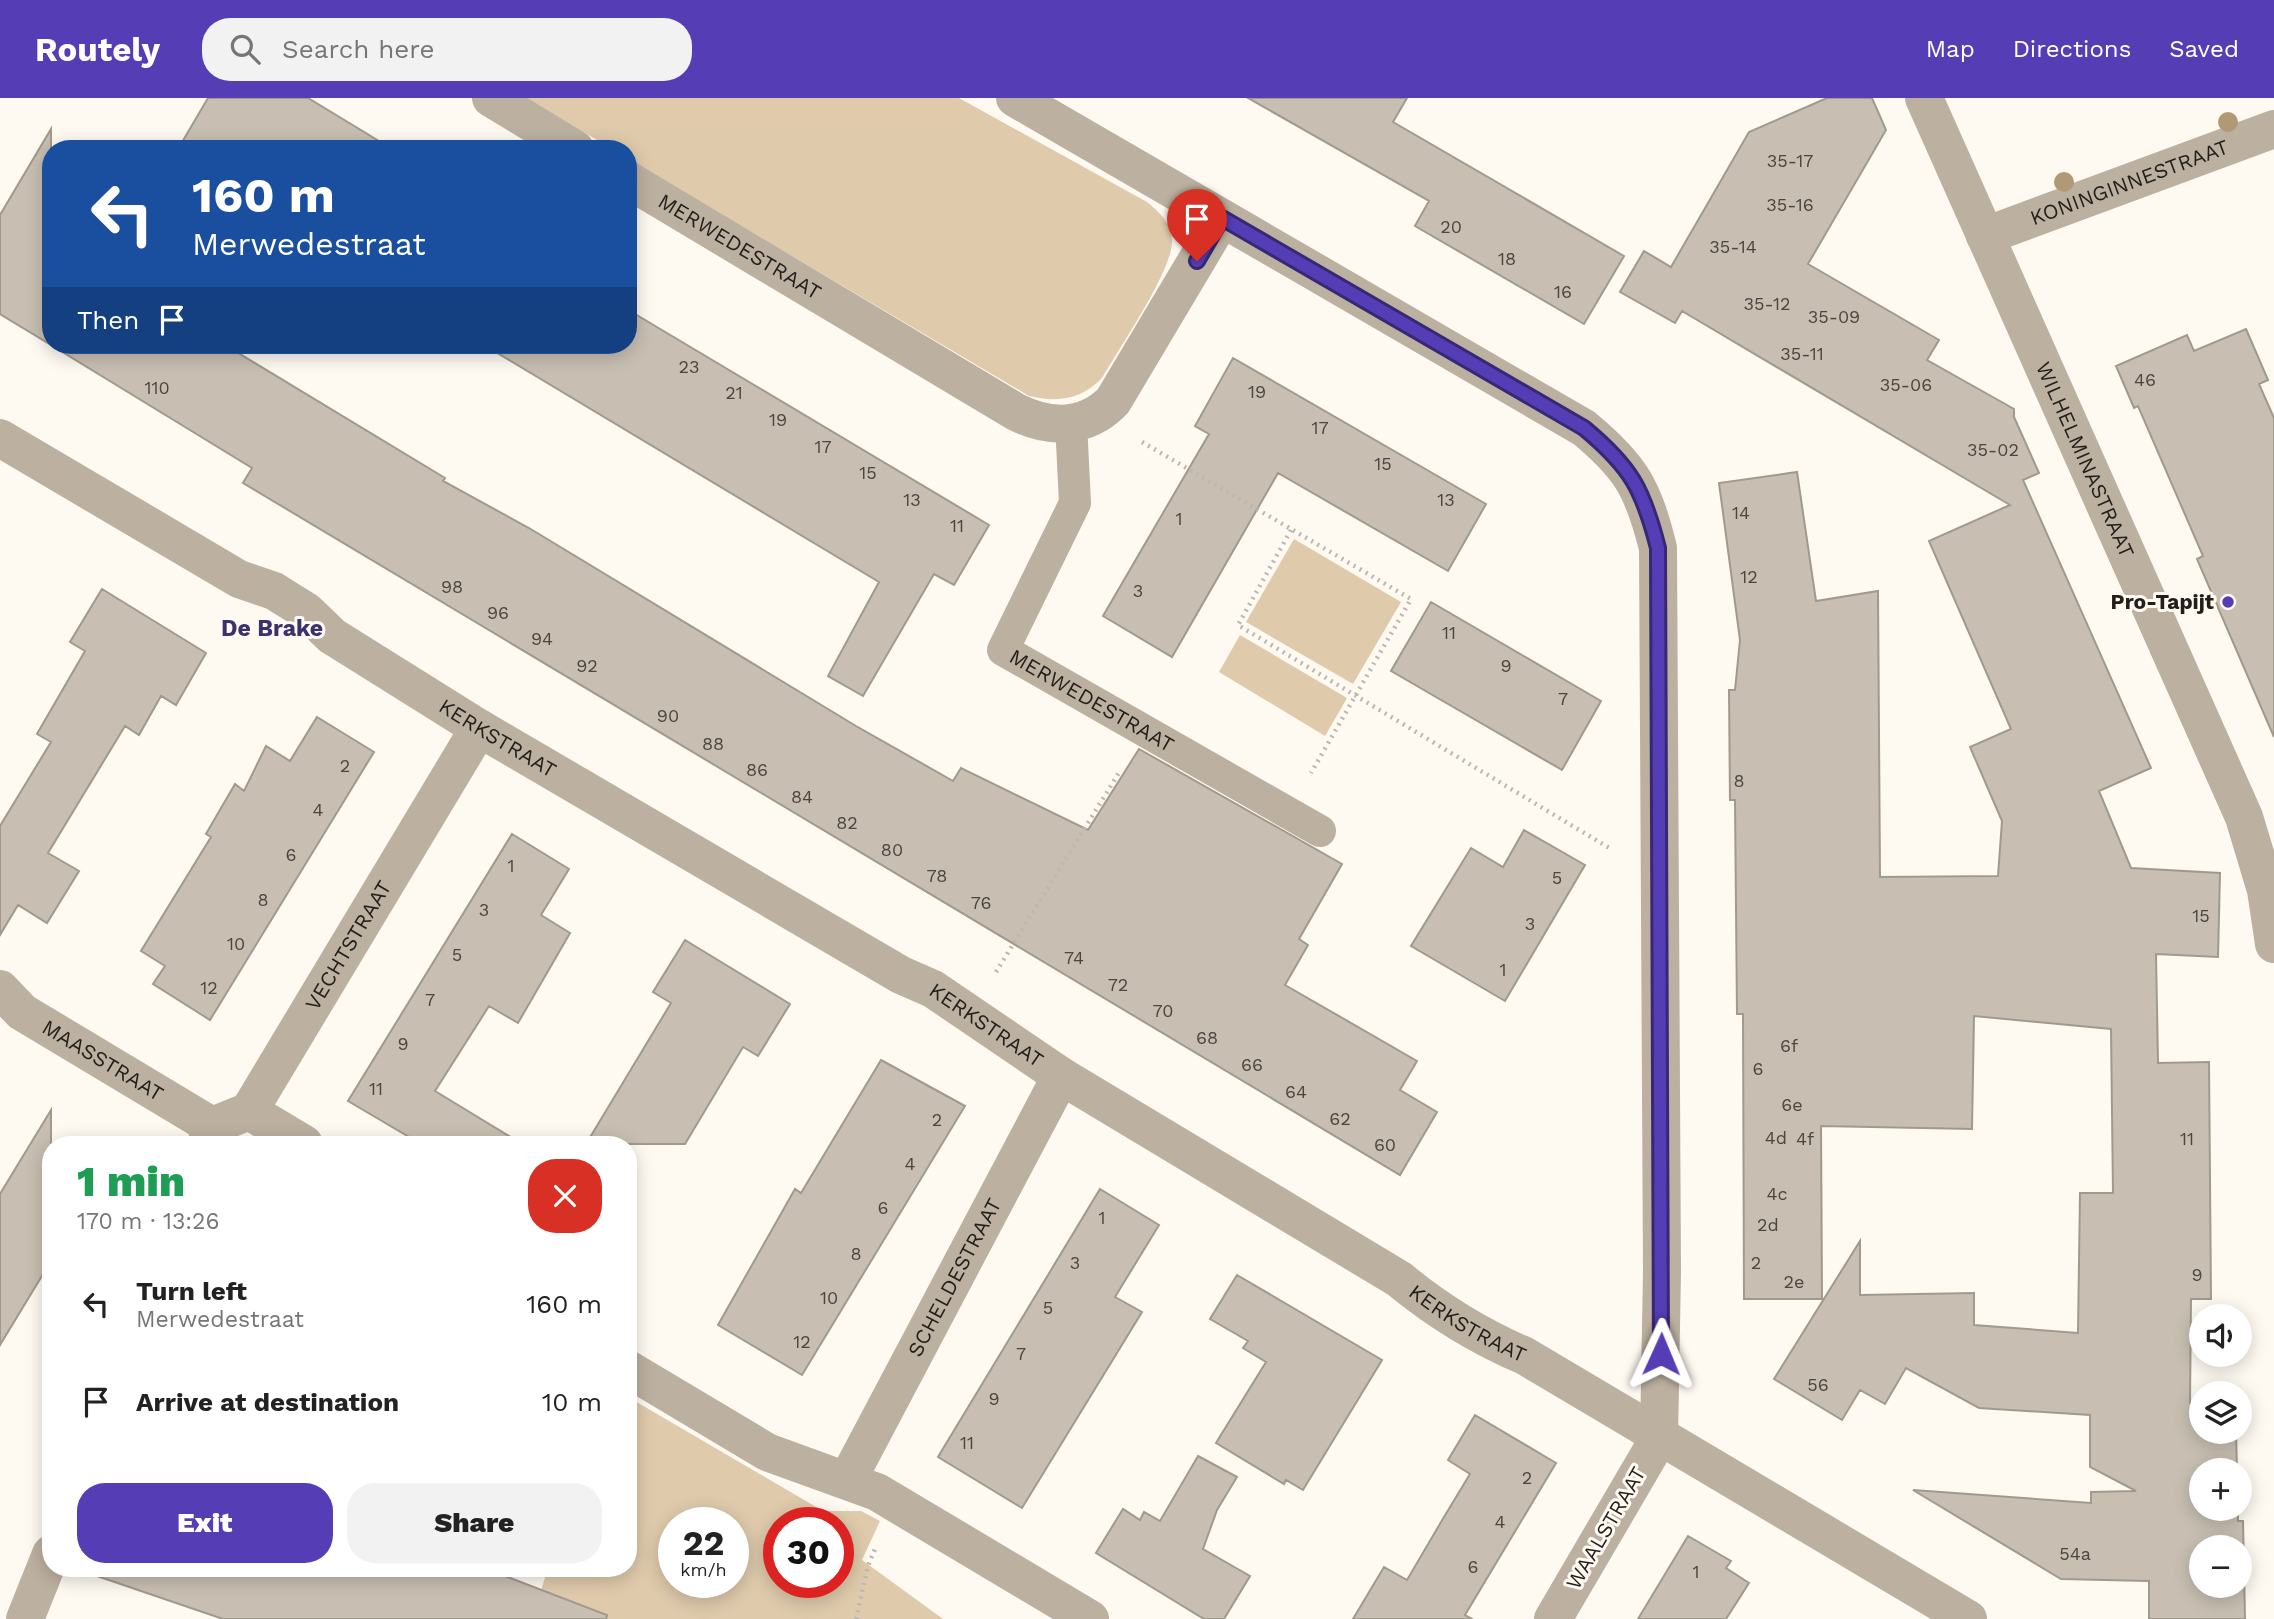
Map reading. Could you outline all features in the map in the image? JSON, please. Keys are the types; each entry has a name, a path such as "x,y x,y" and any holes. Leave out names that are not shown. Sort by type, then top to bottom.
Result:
{"street":[{"path":"491,98 561,140"},
{"path":"1015,98 1584,428 1612,451 1635,480 1649,513 1658,548 1662,1271 1659,1438"},
{"name":"WILHELMINASTRAAT","path":"1924,98 1985,236 2259,813 2274,944"},
{"name":"KONINGINNESTRAAT","path":"1985,236 2274,130"},
{"name":"MERWEDESTRAAT","path":"637,185 1033,421 1052,424 1086,418"},
{"path":"1086,418 1122,388 1222,218"},
{"name":"KERKSTRAAT","path":"0,438 239,579 274,592 306,611 332,636 479,728 901,975 933,989 1061,1076 1399,1279 1440,1312 1481,1337 1525,1356 1659,1438 1968,1619"},
{"name":"VECHTSTRAAT","path":"249,1111 479,728"},
{"name":"MAASSTRAAT","path":"0,989 29,1017 209,1135"},
{"name":"SCHELDESTRAAT","path":"862,1485 1061,1076"},
{"path":"209,1135 249,1111 290,1136"},
{"path":"637,1374 767,1452 862,1485 1090,1619"},
{"name":"WAALSTRAAT","path":"1553,1619 1659,1438"},
{"path":"17,1610 42,1569"}],"lane":[{"name":"MERWEDESTRAAT","path":"1086,418 1075,503 1003,650 1320,831"}],"path":[{"path":"1086,418 1145,444 1411,599 1287,813"},
{"path":"1292,529 1238,625 1660,878"},
{"path":"971,1013 1144,731"},
{"path":"856,1619 868,1566 887,1524 862,1485"}],"shaded area":[{"path":"527,98 959,98 1147,202 1168,224 1172,242 1170,255 1154,290 1102,378 1086,391 1069,398 1029,396 637,164 637,140 597,140"},
{"path":"1294,539 1401,602 1353,684 1246,622"},
{"path":"1240,635 1347,698 1325,736 1219,672"},
{"path":"637,1402 816,1507 763,1507 763,1598 854,1598 854,1511 861,1511 880,1521 862,1560 943,1619 532,1619 545,1577 637,1577"}],"building":[{"path":"208,98 308,98 377,140 183,140"},
{"path":"1248,98 1407,98 1393,122 1624,256 1584,324 1415,226 1429,201"},
{"path":"1827,98 1872,98 1886,130 1808,264 1939,340 1927,360 2014,409 2014,417 2039,473 2023,480 2151,768 2099,791 2131,868 2220,873 2218,957 2156,954 2158,1063 2209,1062 2211,1299 2191,1299 2189,1304 2189,1444 2236,1444 2237,1458 2189,1458 2189,1521 2243,1521 2243,1535 2189,1535 2189,1598 2245,1598 2245,1619 2149,1619 2149,1581 2061,1579 1913,1490 2091,1503 2091,1492 2136,1491 2090,1467 2090,1415 1979,1408 1906,1368 1885,1404 1860,1390 1842,1420 1774,1379 1860,1241 1860,1295 1974,1293 1974,1325 2078,1333 2080,1193 2113,1193 2111,1029 1974,1016 1972,1129 1821,1126 1822,1299 1744,1299 1743,1014 1737,1014 1735,800 1730,800 1729,690 1735,690 1740,640 1719,483 1797,472 1816,601 1878,591 1880,877 1998,876 2002,821 1970,747 2011,729 1929,541 2010,505 1682,311 1675,323 1620,292 1644,251 1671,267 1749,132"},
{"path":"51,129 51,140 44,140"},
{"path":"42,144 42,340 0,314 0,215"},
{"path":"637,315 989,525 954,585 934,574 863,696 828,676 879,582 499,354 637,354"},
{"path":"2246,329 2268,380 2259,384 2274,418 2274,737 2197,559 2203,556 2138,406 2134,408 2116,366 2187,335 2194,351"},
{"path":"66,354 240,354 445,478 443,481 529,528 856,726 953,781 961,768 1088,830 1139,749 1342,864 1299,939 1308,945 1285,985 1417,1061 1400,1090 1437,1112 1400,1175 243,483 252,468"},
{"path":"1233,358 1486,504 1448,571 1278,473 1172,657 1103,616 1209,434 1195,426"},
{"path":"102,589 206,653 176,705 161,696 139,735 125,726 48,853 79,871 47,923 18,905 0,935 0,826 51,742 37,734 85,651 70,642"},
{"path":"1431,602 1601,701 1562,770 1391,671"},
{"path":"317,717 374,752 210,1020 153,984 165,966 141,951 211,837 206,834 235,784 244,791 266,746 290,761"},
{"path":"1524,830 1585,865 1505,1001 1411,946 1471,848 1503,867"},
{"path":"512,834 569,869 541,915 570,933 518,1023 489,1006 435,1091 509,1136 407,1136 348,1101"},
{"path":"685,940 790,1004 758,1056 743,1047 685,1144 637,1144 637,1136 591,1136 671,1003 653,992"},
{"path":"881,1060 965,1106 802,1375 718,1325 795,1189 801,1193"},
{"path":"51,1110 51,1136 42,1136 42,1276 0,1345 0,1194"},
{"path":"1100,1189 1159,1225 1115,1297 1142,1312 1022,1508 938,1457"},
{"path":"1237,1275 1382,1360 1303,1490 1286,1480 1284,1484 1216,1443 1266,1362 1243,1348 1248,1341 1210,1319"},
{"path":"1475,1415 1556,1463 1465,1615 1472,1619 1353,1619 1384,1567 1407,1580 1470,1474 1448,1460"},
{"path":"1198,1456 1237,1477 1217,1510 1203,1549 1250,1576 1224,1619 1204,1619 1096,1553 1123,1509 1140,1520 1144,1512 1160,1521"},
{"path":"1688,1536 1731,1561 1726,1568 1749,1583 1726,1619 1638,1619"},
{"path":"100,1577 508,1577 607,1615 606,1619 223,1619"}],"place":[{"name":"Pro-Tapijt","path":"2228,602"}],"district":[{"name":"De Brake","path":"272,628"}],"route":[{"path":"1197,261 1222,218 1584,428 1612,451 1635,480 1649,513 1658,548 1661,1354"}]}
